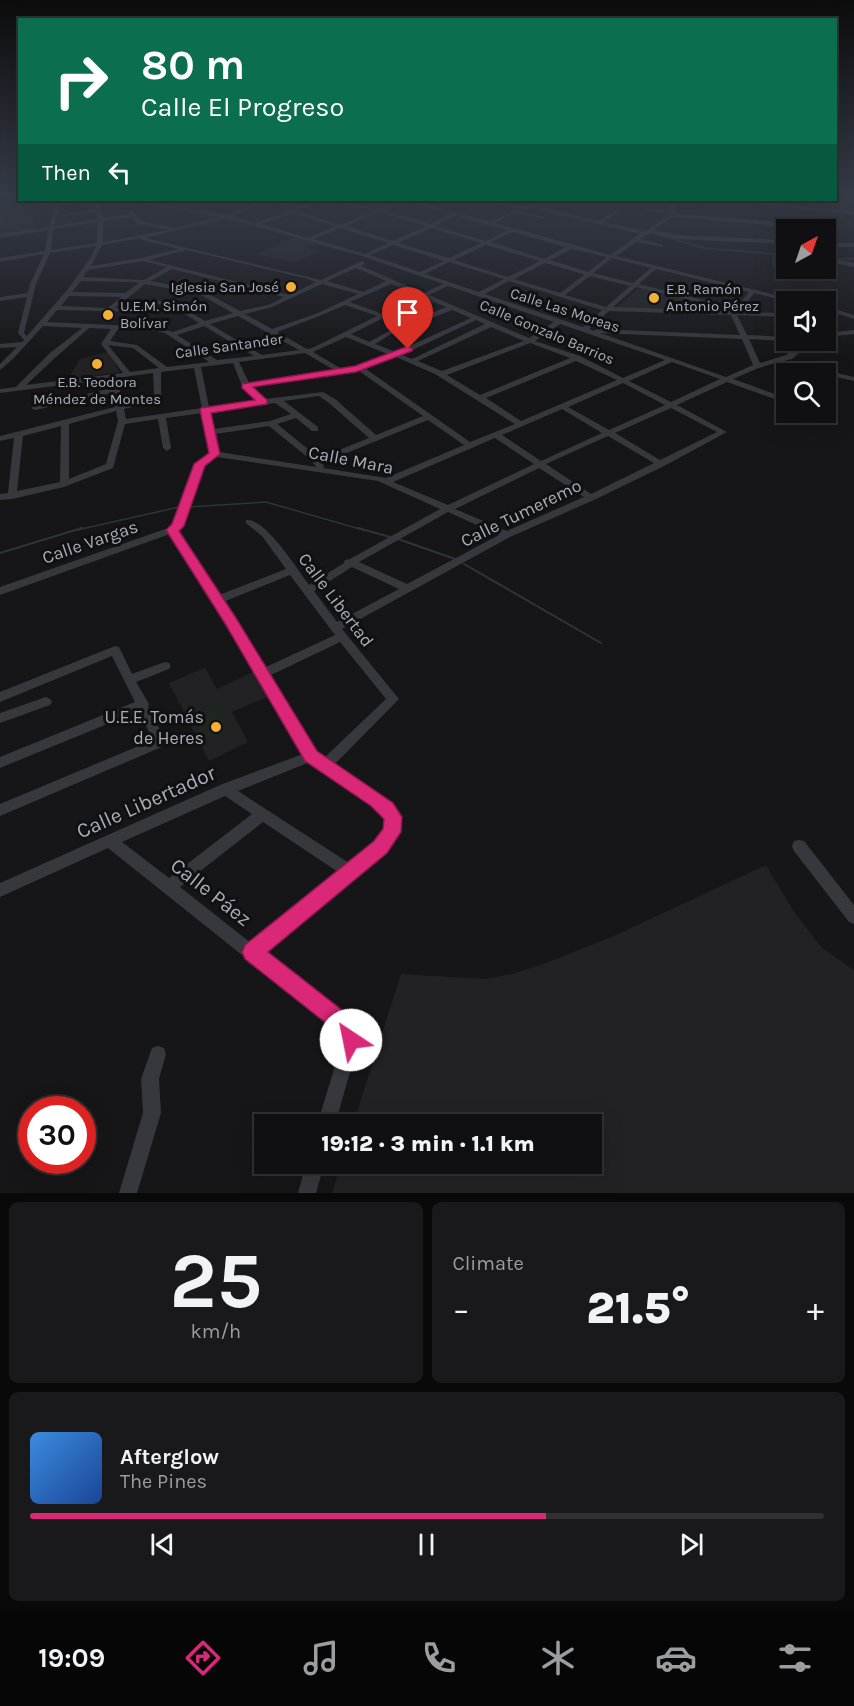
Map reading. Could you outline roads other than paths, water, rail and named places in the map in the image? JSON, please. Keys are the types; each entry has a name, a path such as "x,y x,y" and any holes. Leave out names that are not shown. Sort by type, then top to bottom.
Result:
{"street":[{"path":"25,342 21,333 31,294 48,249"},
{"path":"0,260 80,249"},
{"path":"0,368 89,268 98,249"},
{"path":"89,268 144,260 187,249 363,294"},
{"name":"Calle Las Moreas","path":"341,249 776,397"},
{"path":"364,256 380,249"},
{"path":"415,249 609,309 776,314"},
{"path":"420,274 474,249"},
{"path":"505,249 735,312"},
{"path":"477,295 568,249"},
{"path":"580,249 776,296"},
{"path":"561,295 623,249"},
{"path":"172,335 204,323 264,308 373,258"},
{"path":"144,260 290,297"},
{"path":"836,261 854,265"},
{"name":"Calle Gonzalo Barrios","path":"356,266 530,341 577,358 723,432"},
{"path":"584,330 655,267"},
{"path":"110,309 143,282 170,268"},
{"path":"79,279 143,282 201,292 341,371"},
{"path":"273,331 346,303 392,280"},
{"name":"Calle Santander","path":"0,392 321,347 447,284"},
{"path":"129,327 170,286"},
{"path":"735,312 753,290"},
{"path":"0,299 31,294"},
{"path":"66,294 126,295"},
{"path":"154,301 175,306 259,356"},
{"path":"346,303 383,316"},
{"path":"54,308 144,311"},
{"path":"370,344 391,332 453,308"},
{"path":"836,310 852,313"},
{"path":"735,312 758,365"},
{"path":"246,386 360,368 476,318"},
{"path":"442,374 530,341 558,322"},
{"path":"40,324 156,328 172,335 215,362"},
{"path":"413,361 491,324"},
{"path":"18,389 53,355 89,325"},
{"path":"104,342 117,326"},
{"path":"584,330 776,339"},
{"path":"836,334 854,332"},
{"path":"347,335 442,374 522,424"},
{"path":"0,346 25,342"},
{"path":"0,439 120,409 157,397 161,369 135,346 104,342"},
{"path":"104,342 128,374"},
{"path":"307,591 350,562 449,509 758,365 789,357 797,351"},
{"path":"480,398 577,358"},
{"path":"235,360 246,386 263,402"},
{"path":"387,481 671,360"},
{"path":"773,360 854,379"},
{"path":"197,365 215,454 200,464 178,526 172,530 311,756 382,805 393,817 394,827 386,842 252,952"},
{"path":"360,368 470,446"},
{"path":"0,497 64,484 110,466 122,422 112,376"},
{"path":"35,408 115,390"},
{"path":"122,422 318,394 325,396 375,439"},
{"path":"277,400 315,429"},
{"path":"562,406 661,464"},
{"path":"162,416 167,448"},
{"path":"210,432 271,423 297,416"},
{"path":"271,423 319,465 429,417"},
{"path":"64,484 65,422"},
{"name":"Calle Tumeremo","path":"262,674 339,632 408,589 507,535 591,498 723,432"},
{"path":"12,496 19,434"},
{"path":"496,435 591,498"},
{"name":"Calle Mara","path":"215,454 319,465 387,481 507,535"},
{"name":"Calle Libertad","path":"250,522 265,534 393,699 325,766"},
{"name":"Calle Vargas","path":"0,591 172,530"},
{"path":"350,562 408,589"},
{"path":"217,600 292,570"},
{"path":"0,697 115,650 160,742 0,810"},
{"path":"131,680 165,666"},
{"path":"0,718 46,702"},
{"path":"0,763 143,704"},
{"name":"Calle Libertador","path":"0,890 225,789 311,756"},
{"path":"225,789 350,873"},
{"path":"169,887 262,814"},
{"name":"Calle Páez","path":"109,840 348,1029 351,1040 329,1114"},
{"path":"800,846 854,917"},
{"path":"128,1193 150,1120 150,1079 159,1054"},
{"path":"307,1193 312,1174"}],"waterway":[{"path":"712,249 776,254"},
{"path":"774,254 773,265 776,268"},
{"path":"836,258 854,259"},
{"path":"188,507 266,502 363,530"},
{"path":"77,530 179,507"},
{"path":"0,553 82,528"},
{"path":"358,528 390,537"},
{"path":"398,539 455,559"},
{"path":"464,564 601,643"}],"place":[{"name":"Iglesia San José","path":"291,287"},
{"name":"E.B. Ramón Antonio Pérez","path":"654,298"},
{"name":"U.E.M. Simón Bolívar","path":"108,315"},
{"name":"E.B. Teodora Méndez de Montes","path":"97,364"},
{"name":"U.E.E. Tomás de Heres","path":"216,727"}]}
